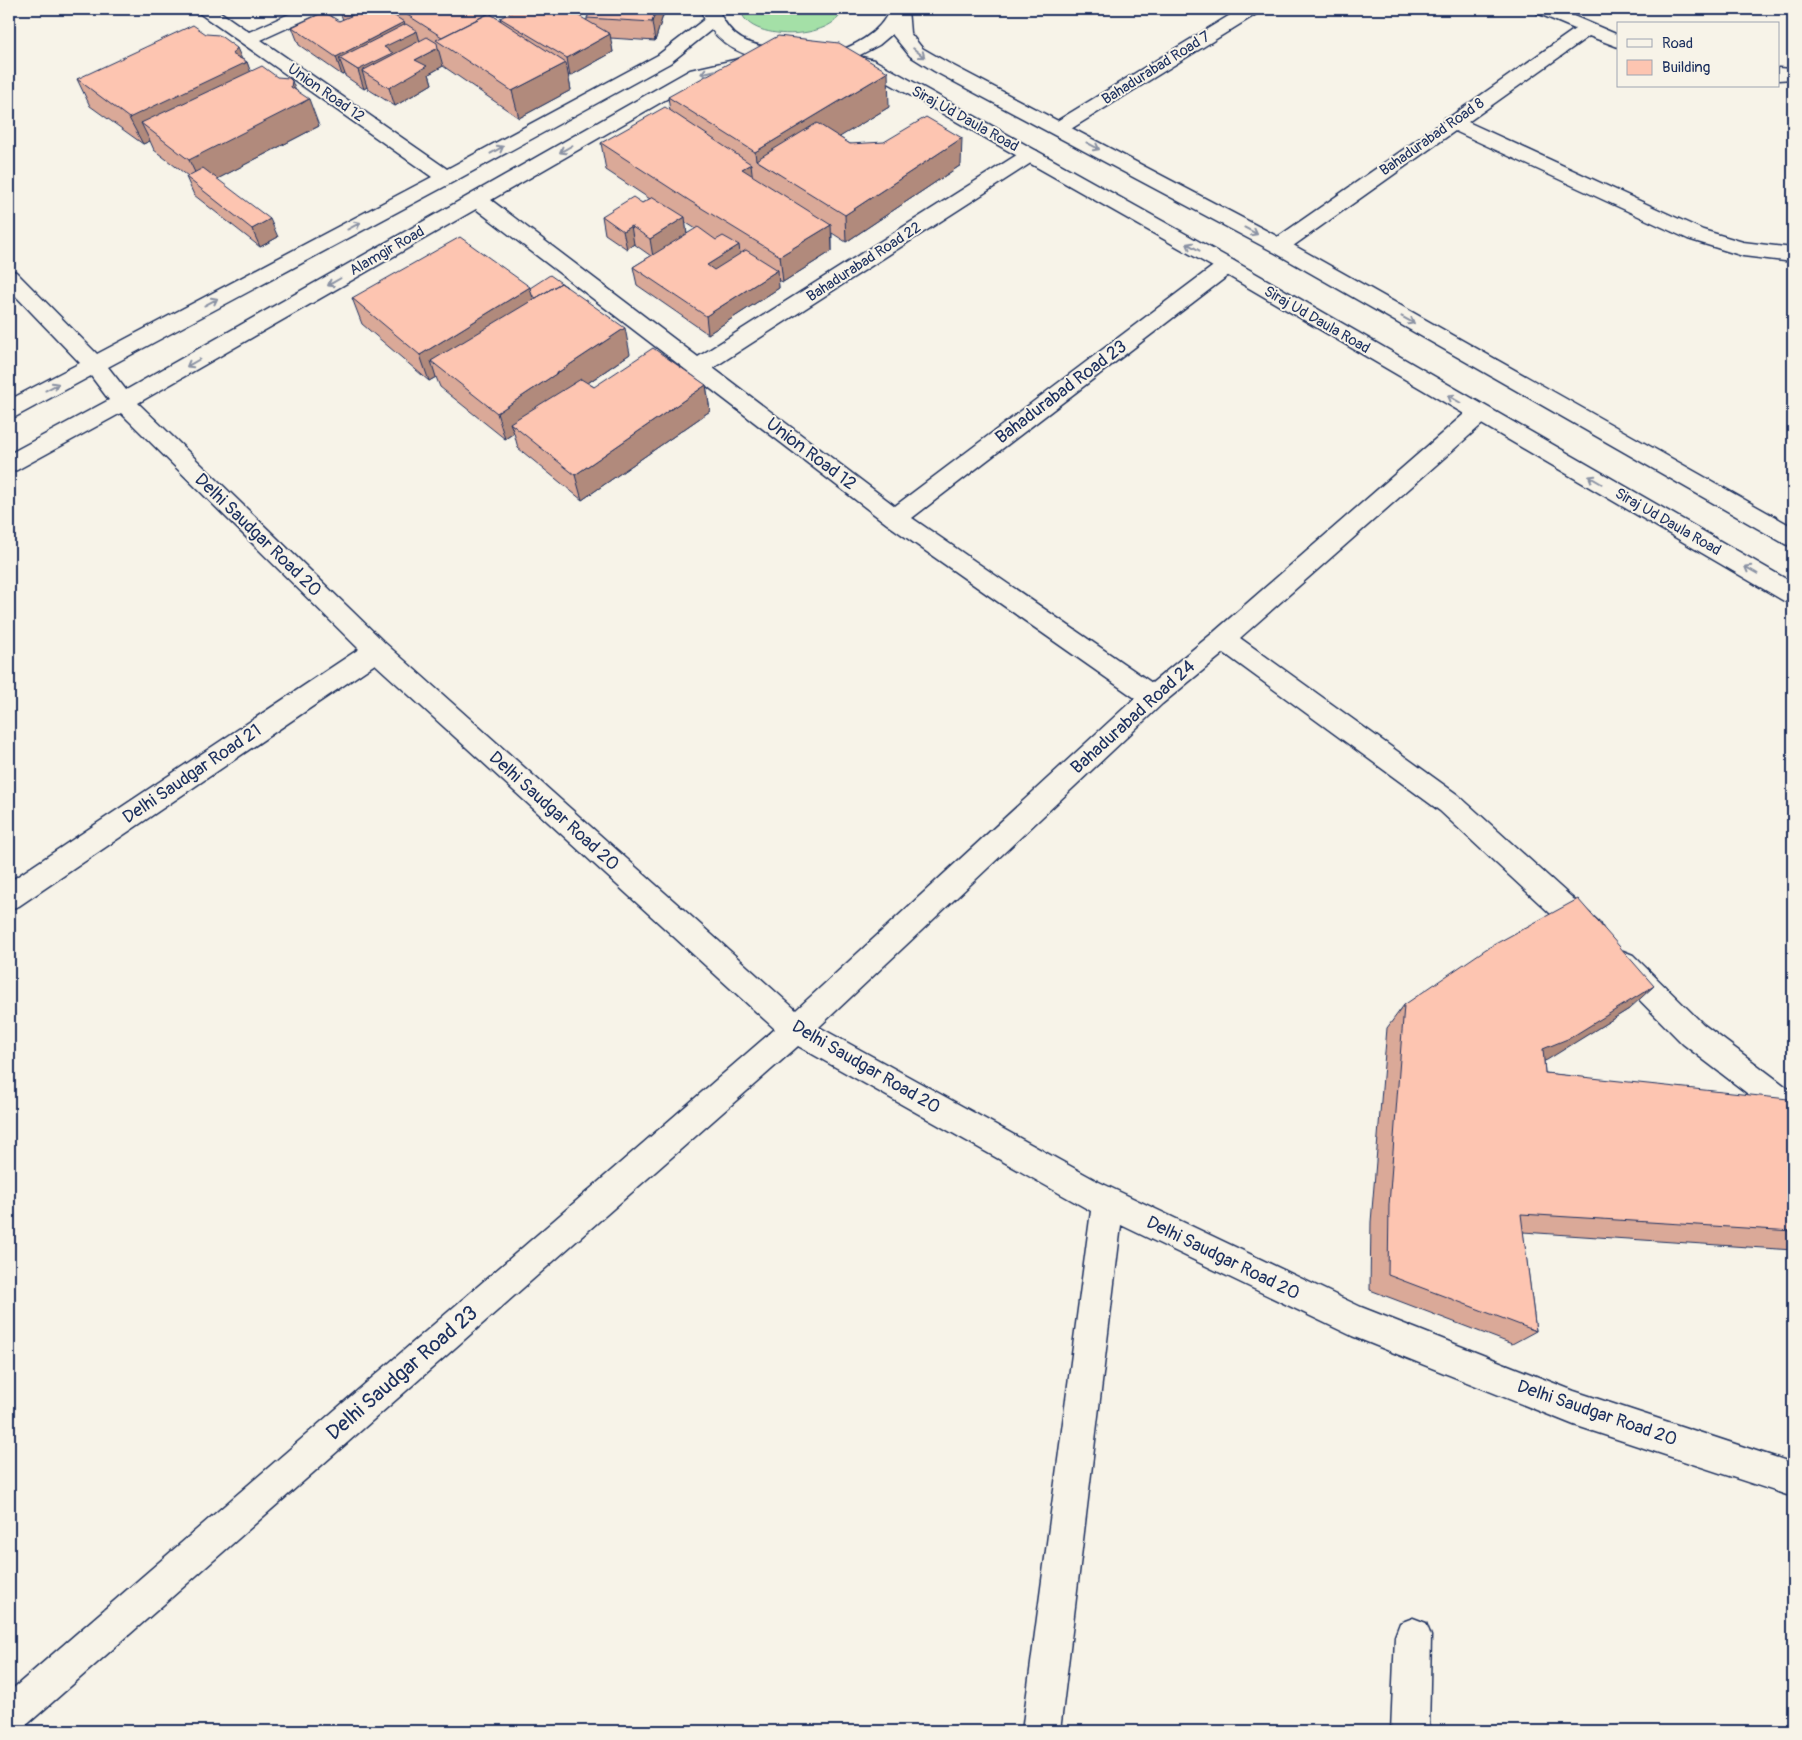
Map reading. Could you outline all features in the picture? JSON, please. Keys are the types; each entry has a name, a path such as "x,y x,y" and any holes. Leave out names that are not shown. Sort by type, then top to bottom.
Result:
{"street":[{"name":"Union Road 12","path":"205,9 446,178"},
{"path":"248,39 314,9"},
{"name":"Bahadurabad Road 7","path":"1060,128 1252,9"},
{"path":"1543,9 1617,42"},
{"path":"821,58 880,36 892,24 899,10"},
{"name":"Siraj Ud Daula Road","path":"899,10 901,34 916,52 1279,246 1363,320 1479,414 1793,594"},
{"path":"9,410 446,178 664,59 711,15 725,37 746,49 772,56"},
{"name":"Bahadurabad Road 8","path":"1279,246 1452,122 1587,29"},
{"name":"Siraj Ud Daula Road","path":"772,56 821,58 868,64 1227,266 1363,320 1793,538"},
{"name":"Alamgir Road","path":"9,464 123,402 697,74 772,56"},
{"path":"1780,74 1793,74"},
{"path":"1452,122 1668,223 1724,245 1750,252 1793,255"},
{"name":"Bahadurabad Road 22","path":"697,368 1030,155"},
{"name":"Union Road 12","path":"477,200 895,518 1153,697"},
{"name":"Bahadurabad Road 23","path":"895,518 1227,266"},
{"name":"Delhi Saudgar Road 20","path":"9,277 94,364 123,402 376,650 796,1029 1108,1203 1361,1323 1574,1408 1793,1480"},
{"name":"Bahadurabad Road 24","path":"796,1029 1153,697 1479,414"},
{"path":"1222,639 1449,803 1568,909 1693,1034 1793,1110"},
{"name":"Delhi Saudgar Road 21","path":"9,897 376,650"},
{"name":"Delhi Saudgar Road 23","path":"9,1716 796,1029"},
{"path":"1041,1731 1108,1203"},
{"path":"1410,1731 1413,1636"}],"green space":[{"path":"741,9 843,9 836,20 824,27 808,32 790,34 757,28 746,20"}],"building":[{"path":"344,9 384,9 404,22 336,57 292,27 324,12 339,21 353,15"},
{"path":"398,9 483,9 490,13 442,37"},
{"path":"517,9 567,9 610,34 567,58 500,18"},
{"path":"592,9 656,9 652,22 587,18"},
{"path":"489,13 566,63 512,91 436,40"},
{"path":"406,24 417,31 384,47 393,53 358,70 339,58"},
{"path":"193,25 206,34 219,35 237,48 232,54 247,62 129,118 77,79"},
{"path":"778,36 839,43 888,72 755,152 668,97"},
{"path":"427,37 437,43 438,48 415,60 427,66 389,88 362,71"},
{"path":"262,66 277,77 289,78 292,81 291,87 309,99 189,160 141,123"},
{"path":"665,107 751,164 742,169 831,225 780,256 690,201 601,143"},
{"path":"926,117 962,138 845,215 756,160 817,123 850,144 884,142"},
{"path":"203,168 270,219 252,229 186,177"},
{"path":"633,197 642,203 653,197 685,217 650,239 631,226 623,231 602,216"},
{"path":"698,227 716,240 723,236 739,245 707,265 714,270 746,250 778,270 706,316 633,267"},
{"path":"460,237 530,287 420,355 352,298"},
{"path":"550,275 567,287 561,283 536,298 532,295 530,288"},
{"path":"561,283 625,328 497,413 431,361"},
{"path":"653,348 706,385 575,475 510,423 581,379 594,387"},
{"path":"1578,899 1654,986 1570,1038 1543,1049 1545,1073 1788,1099 1793,1103 1793,1231 1521,1214 1536,1331 1388,1275 1389,1205 1404,1005 1486,949"}]}
